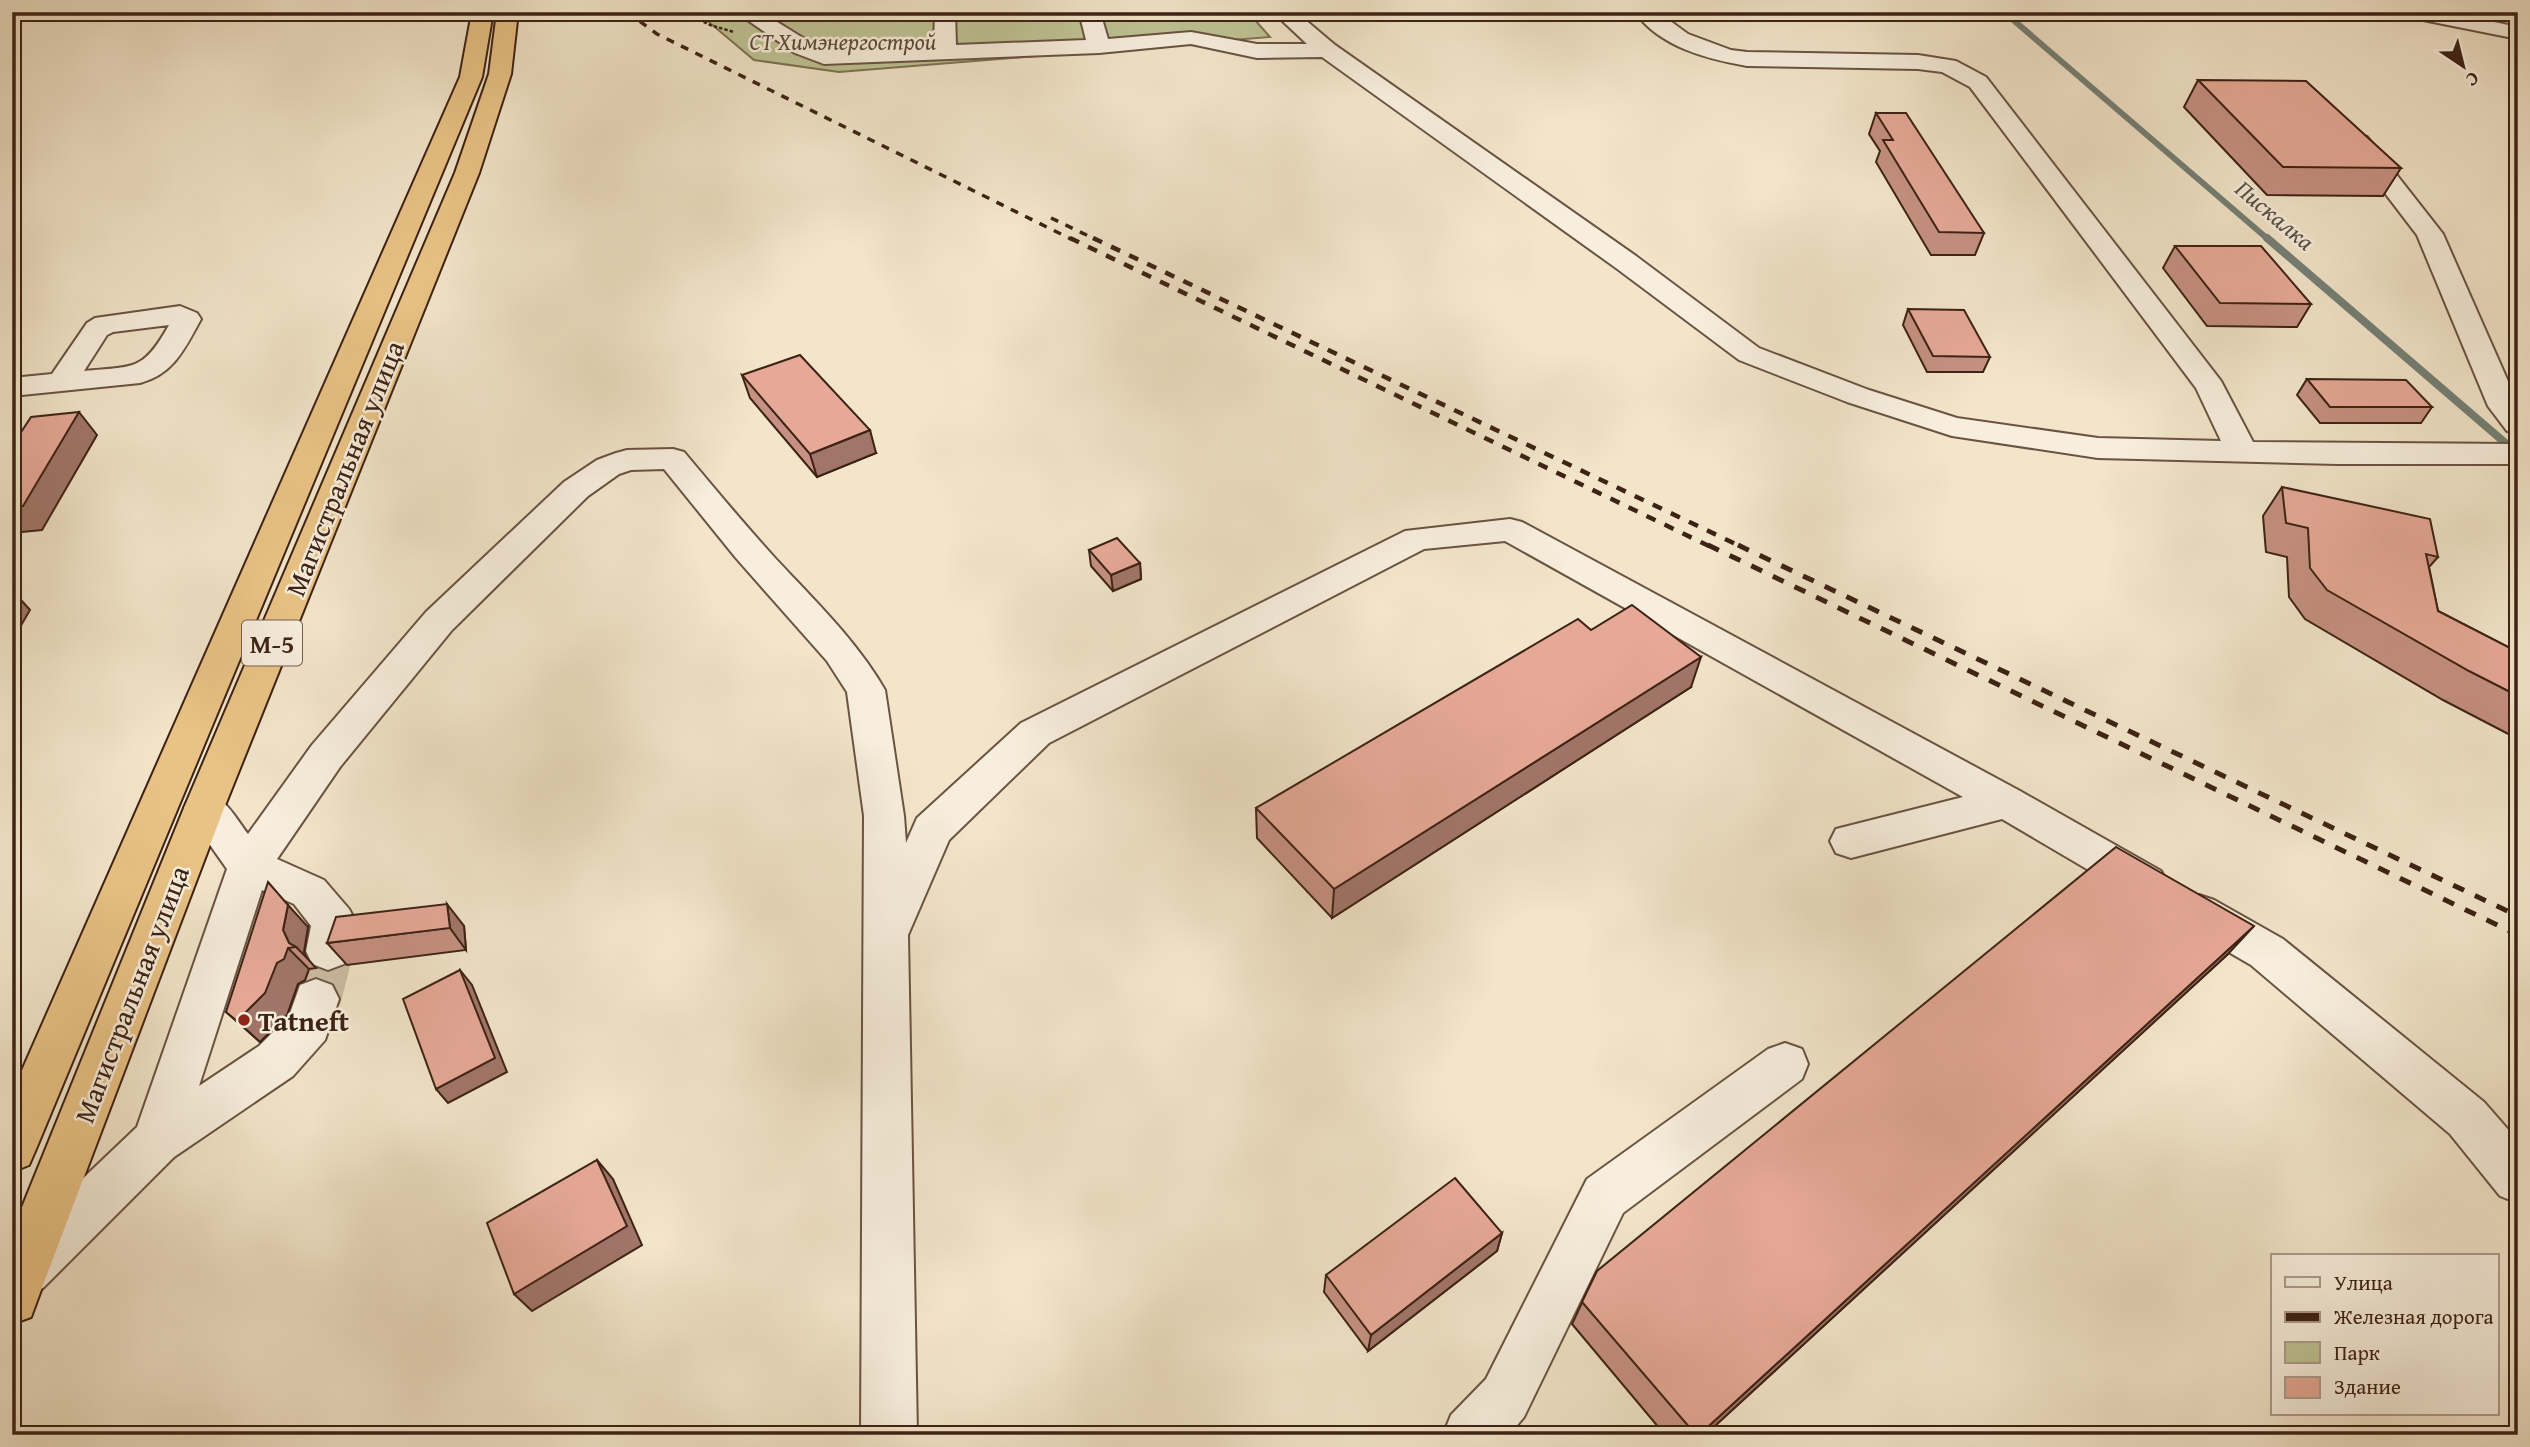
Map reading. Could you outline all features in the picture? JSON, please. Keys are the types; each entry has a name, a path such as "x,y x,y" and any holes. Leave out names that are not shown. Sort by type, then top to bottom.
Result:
{"highway":[{"name":"Магистральная улица","path":"12,1150 471,77 483,12"},
{"name":"Магистральная улица","path":"18,1285 204,808 467,173 500,74 508,12"}],"street":[{"path":"746,12 803,48 824,57 1099,46 1191,38 1257,51 1327,50"},
{"path":"945,12 945,52"},
{"path":"1089,12 1099,46"},
{"path":"1283,12 1327,50 1626,262 1749,354 1858,396 1952,426 2098,448 2518,454"},
{"path":"1645,12 1682,41 1723,56 1747,60 1918,62 1948,66 1968,74 1978,82 2210,387 2242,452"},
{"path":"2413,12 2518,33"},
{"path":"2342,124 2430,234 2503,406 2518,424"},
{"path":"12,387 61,383"},
{"path":"157,1142 249,866 326,756 439,621 576,489 608,467 627,460 673,460 748,550 840,652 866,690 884,816 889,1435"},
{"path":"887,936 932,830 1035,733 1417,539 1510,530 2006,802 2267,952 2467,1118 2518,1179"},
{"path":"1851,841 2006,802"},
{"path":"204,808 249,866 309,892 334,922 328,951"},
{"path":"18,1285 157,1142 276,1061 309,1026 316,999"},
{"path":"1471,1435 1505,1398 1605,1196 1785,1064"}],"green space":[{"name":"СТ Химэнергострой","path":"697,12 1248,12 1270,37 839,72 754,60"}],"building":[{"path":"2198,80 2306,81 2401,168 2283,167"},
{"path":"1876,113 1906,113 1984,233 1939,232 1883,140 1893,140"},
{"path":"2175,246 2261,246 2311,304 2220,303"},
{"path":"1908,309 1964,310 1990,357 1933,356"},
{"path":"800,355 870,430 810,454 742,375"},
{"path":"2307,379 2406,380 2432,407 2330,407"},
{"path":"79,412 23,506 12,508 12,446 31,417"},
{"path":"2282,487 2430,519 2438,557 2426,554 2438,611 2518,652 2518,696 2327,590 2310,568 2308,528 2286,523"},
{"path":"1117,538 1140,563 1111,575 1089,550"},
{"path":"1632,605 1701,657 1334,889 1256,808 1578,619 1591,630"},
{"path":"2116,847 2254,926 1696,1435 1582,1302 1597,1271"},
{"path":"268,882 288,905 283,930 289,943 296,947 288,948 284,959 277,963 265,993 237,1021 226,1012"},
{"path":"447,904 450,928 327,943 336,917"},
{"path":"460,970 495,1058 436,1089 403,999"},
{"path":"597,1160 627,1226 514,1294 487,1223"},
{"path":"1455,1178 1502,1233 1371,1335 1326,1275"}],"waterway":[{"name":"Пискалка","path":"2004,12 2269,240"},
{"name":"Пискалка","path":"2267,238 2510,447 2517,450"}],"tunnel":[{"path":"316,999 328,951"}],"railway":[{"path":"627,12 657,34 1073,240"},
{"path":"1051,218 1097,240"},
{"path":"1070,238 1711,547"},
{"path":"1093,238 1742,547"},
{"path":"1708,545 2518,935"},
{"path":"1738,545 2518,916"}],"place":[{"name":"Tatneft","path":"244,1020"}]}
